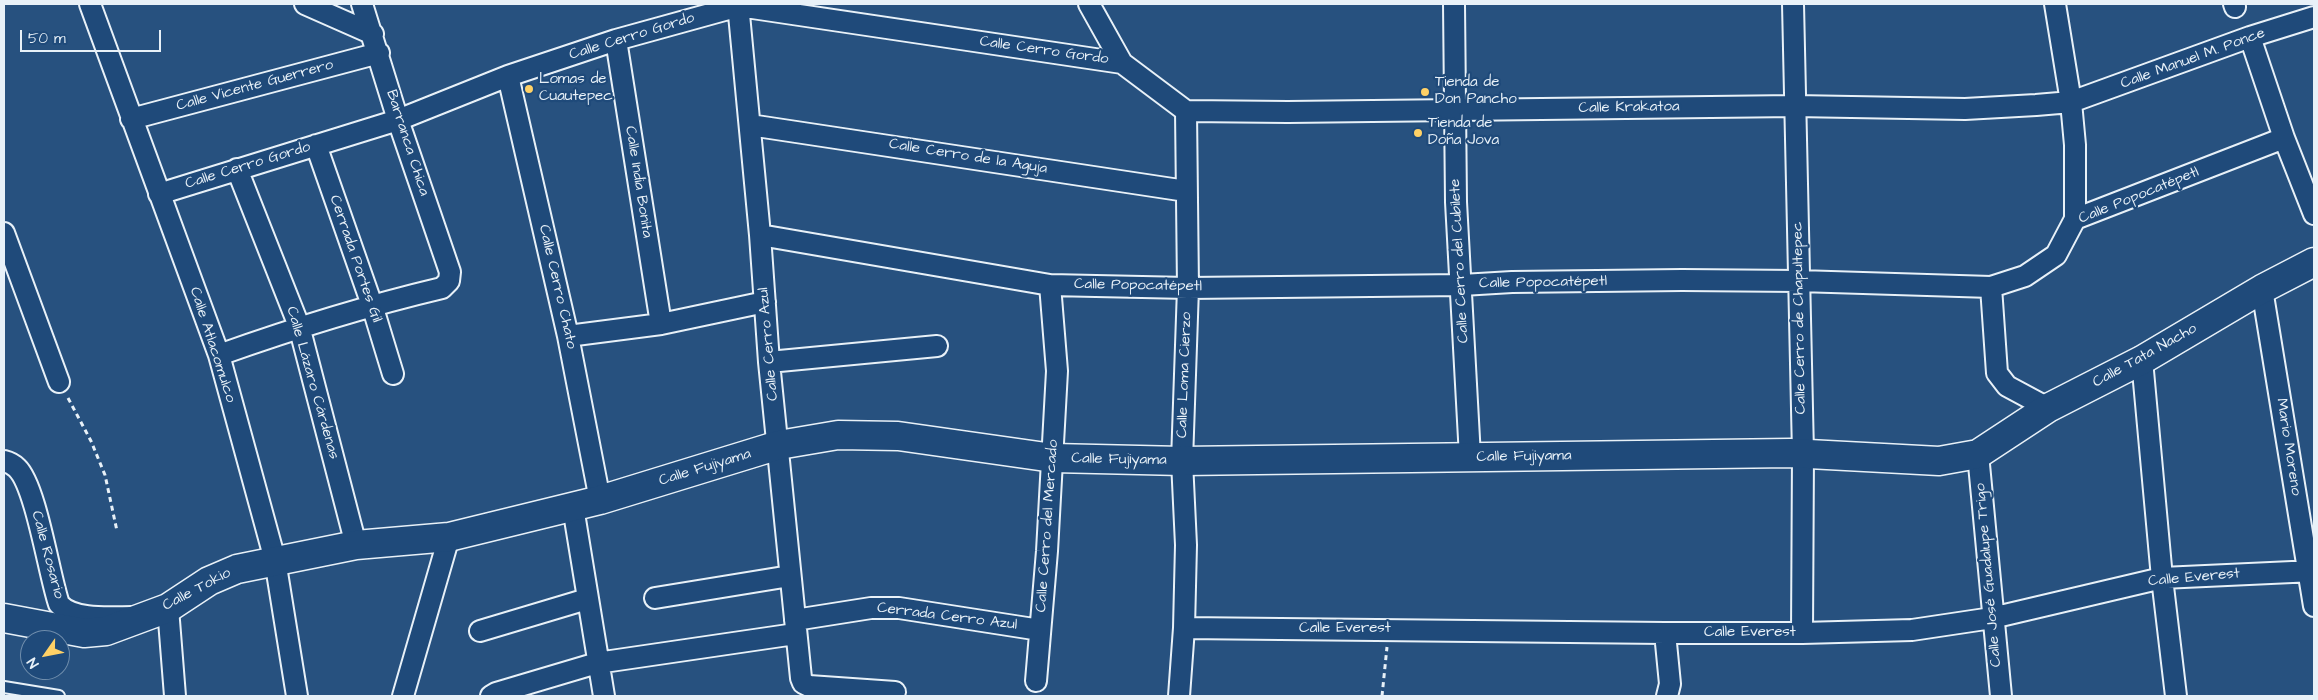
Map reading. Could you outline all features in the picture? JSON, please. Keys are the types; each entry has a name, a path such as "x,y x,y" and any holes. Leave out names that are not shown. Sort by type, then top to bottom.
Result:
{"street":[{"name":"Calle Atlacomulco","path":"90,4 218,355 276,560 297,696"},
{"path":"305,4 376,44"},
{"name":"Barranca Chica","path":"362,4 376,44 398,120 450,272 449,281 442,288 372,304"},
{"path":"1089,4 1122,63 1186,111"},
{"name":"Calle Cerro del Cubilete","path":"1454,4 1454,110 1470,458"},
{"name":"Calle Cerro de Chapultepec","path":"1793,4 1803,453 1802,633"},
{"path":"2055,4 2071,102 2075,145 2075,219"},
{"name":"Calle Cerro Gordo","path":"159,194 398,120 508,76 616,40 738,5 1122,63"},
{"name":"Calle Cerro Azul","path":"738,5 760,235 769,362 779,445 795,627 803,683 808,686 895,692"},
{"name":"Calle Manuel M. Ponce","path":"2071,102 2314,17"},
{"path":"2250,38 2284,138 2314,214"},
{"name":"Calle India Bonita","path":"616,40 660,324"},
{"name":"Calle Vicente Guerrero","path":"131,119 376,44"},
{"name":"Calle Cerro Chato","path":"508,76 568,336 600,500"},
{"name":"Calle Krakatoa","path":"1186,111 1288,112 1795,106 1965,109 2071,102"},
{"name":"Calle Loma Cierzo","path":"1179,696 1184,628 1186,545 1182,461 1188,288 1186,111"},
{"name":"Calle Cerro de la Aguja","path":"750,125 1186,191"},
{"name":"Calle Popocatépetl","path":"760,235 1050,285 1188,288 1462,285 1512,282 1799,281 1991,287 2025,276 2056,255 2075,219 2284,138"},
{"name":"Cerrada Portes Gil","path":"316,145 372,304 393,374"},
{"name":"Calle Lázaro Cárdenas","path":"237,169 299,326 356,545"},
{"path":"4,233 59,382"},
{"name":"Calle Tata Nacho","path":"1978,454 2048,408 2142,360 2262,289 2314,262"},
{"name":"Calle Cerro del Mercado","path":"1036,681 1053,458 1057,372 1050,285"},
{"path":"1991,287 1998,373 2007,386 2048,408"},
{"name":"Mario Moreno","path":"2262,289 2306,500 2314,606"},
{"path":"568,336 660,324 765,302"},
{"path":"218,355 299,326 372,304"},
{"path":"769,362 937,346"},
{"path":"2142,360 2162,578 2176,696"},
{"name":"Calle Fujiyama","path":"276,560 356,545 449,537 600,500 779,445 838,435 898,436 1053,458 1182,461 1803,453 1939,462 1978,454"},
{"name":"Calle José Guadalupe Trigo","path":"1978,454 1992,618 2001,696"},
{"name":"Calle Rosario","path":"6,462 18,469 34,505 59,604 64,609 79,614 139,617"},
{"path":"573,507 597,663 604,696"},
{"path":"403,696 449,537"},
{"name":"Calle Tokio","path":"4,618 84,633 106,631 139,617 168,608 209,581 237,569 276,560"},
{"name":"Calle Everest","path":"1184,628 1802,633 1912,630 1992,618 2162,578 2312,570"},
{"path":"655,598 790,576"},
{"path":"480,631 587,599"},
{"path":"168,608 174,696"},
{"name":"Cerrada Cerro Azul","path":"491,696 597,663 795,627 871,608 889,608 1040,630"},
{"path":"1665,632 1674,692"}],"lane":[{"path":"4,687 59,696"}],"path":[{"path":"59,382 92,441 104,475 117,531"},
{"path":"1382,696 1389,629"}],"place":[{"name":"Lomas de Cuautepec","path":"529,89"},
{"name":"Tienda de Don Pancho","path":"1425,92"},
{"name":"Tienda de Doña Jova","path":"1418,133"}]}
